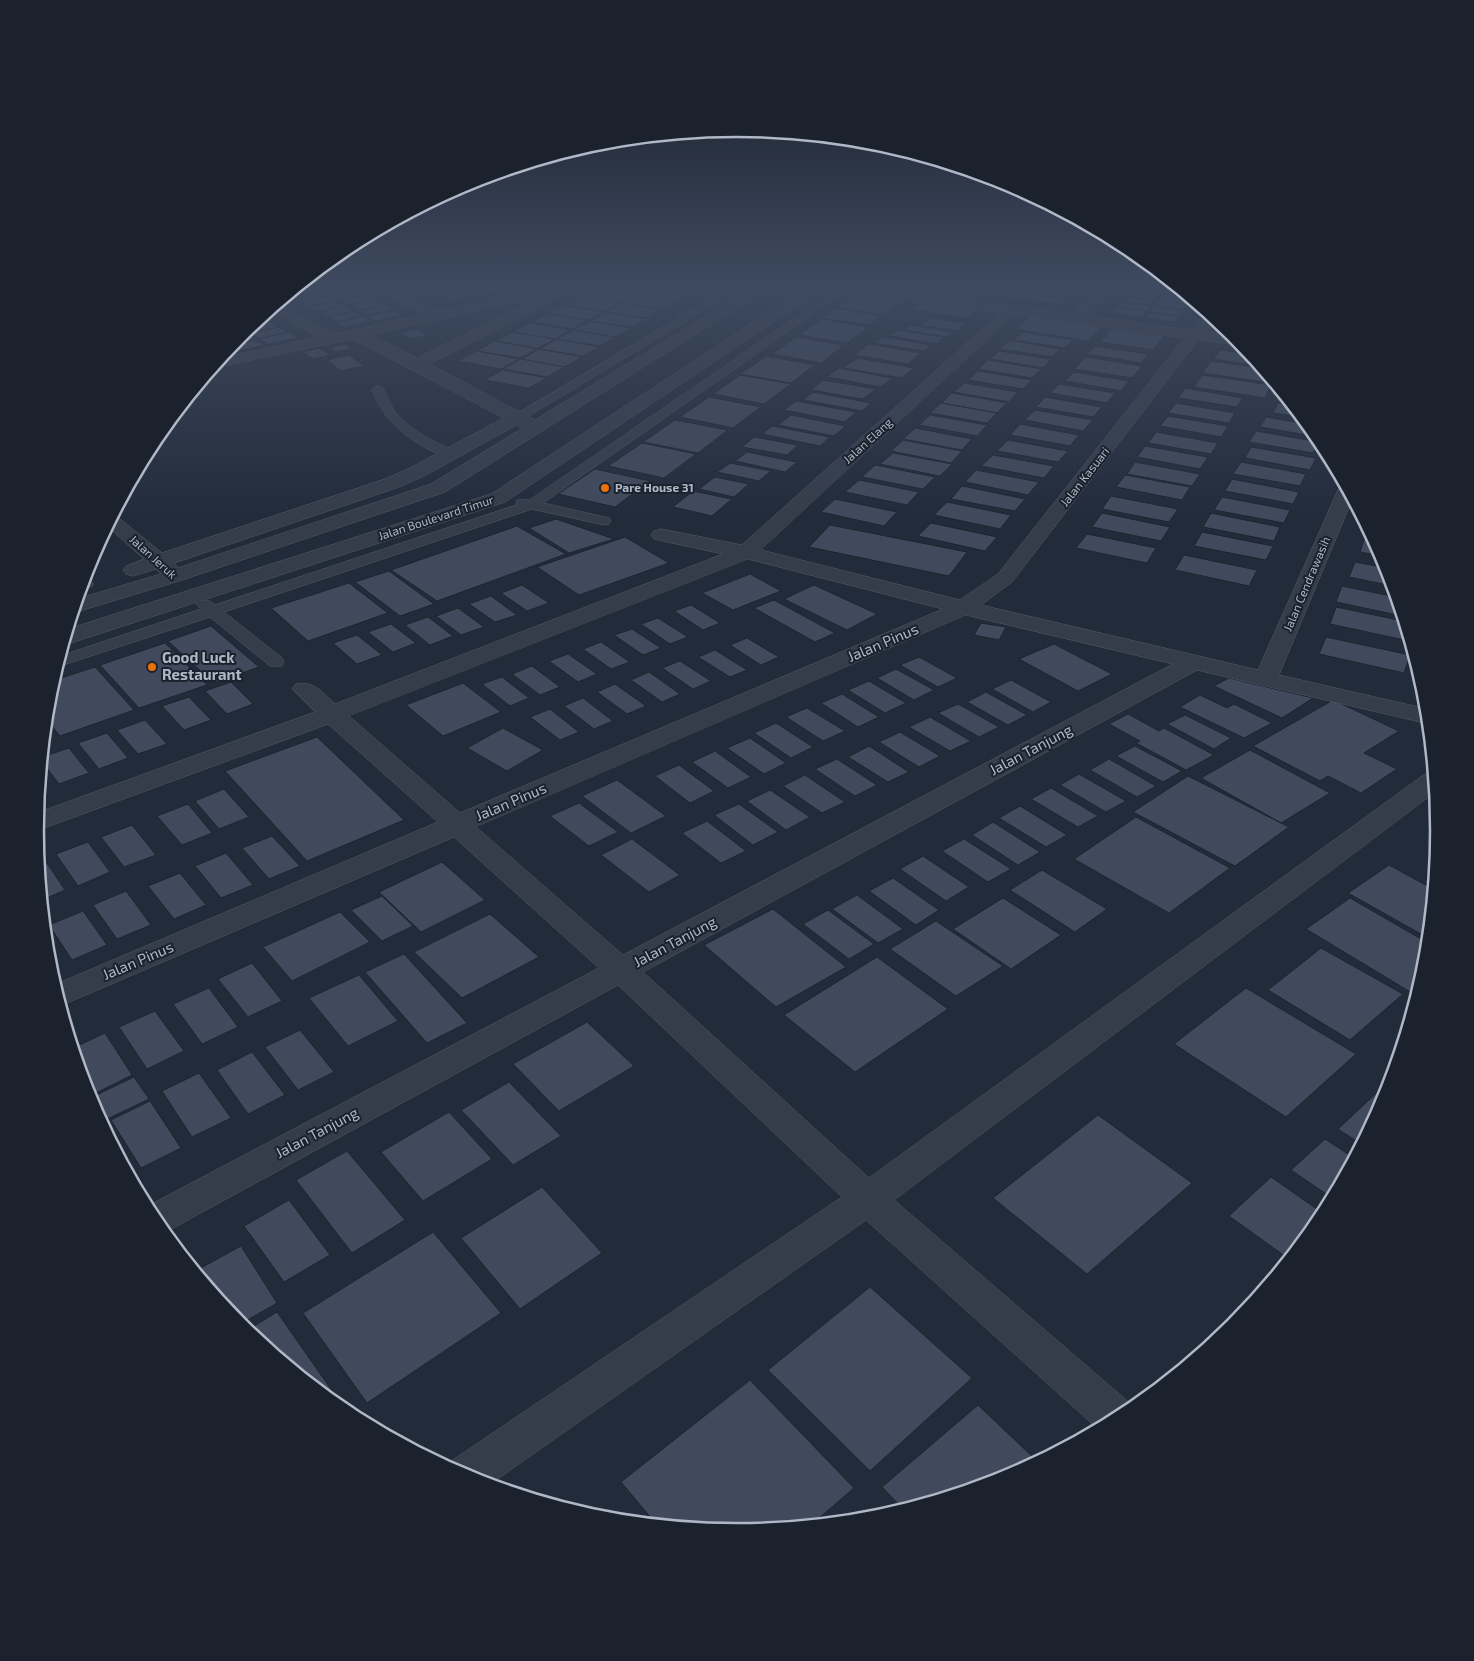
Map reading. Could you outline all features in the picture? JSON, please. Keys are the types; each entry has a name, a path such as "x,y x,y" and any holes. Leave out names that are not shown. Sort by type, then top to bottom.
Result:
{"street":[{"path":"417,364 518,417 537,429"},
{"name":"Jalan Boulevard Timur","path":"82,605 176,576 438,488 641,364"},
{"name":"Jalan Boulevard Timur","path":"72,635 498,498 701,364"},
{"name":"Jalan Elang","path":"746,552 952,364"},
{"name":"Jalan Kasuari","path":"964,608 1005,578 1173,364"},
{"path":"94,581 160,562 392,483 518,417"},
{"name":"Jalan Cendrawasih","path":"1266,678 1344,497"},
{"name":"Jalan Jeruk","path":"116,523 195,595"},
{"path":"661,536 746,552 964,608 1420,715"},
{"path":"44,820 332,714 746,552"},
{"name":"Jalan Pinus","path":"63,993 964,608"},
{"name":"Jalan Tanjung","path":"162,1217 1194,662"},
{"path":"304,689 622,971 868,1199 1111,1414"},
{"path":"473,1471 868,1199 1429,784"}],"lane":[{"path":"518,417 608,364"},
{"path":"65,660 531,505 736,364"},
{"path":"378,390 392,418 412,435 450,454"},
{"path":"498,498 604,521"},
{"path":"195,595 211,611 276,662"}],"building":[{"path":"331,364 361,364 364,366 341,371"},
{"path":"472,364 511,364 501,369"},
{"path":"513,364 546,364 565,367 547,377 503,369"},
{"path":"546,364 571,364 565,367"},
{"path":"755,364 815,365 791,383 740,374"},
{"path":"849,364 888,364 914,368 902,378 843,368"},
{"path":"984,364 1009,364 1041,369 1032,378 978,369"},
{"path":"1017,364 1047,364 1043,368"},
{"path":"1079,364 1127,364 1142,366 1132,378 1074,369"},
{"path":"1209,364 1252,367 1266,382 1202,373"},
{"path":"839,368 892,378 881,387 827,377"},
{"path":"503,370 547,378 529,388 484,380"},
{"path":"978,371 1032,380 1023,389 968,380"},
{"path":"1074,372 1129,381 1121,391 1065,381"},
{"path":"740,375 791,384 764,404 713,394"},
{"path":"1202,375 1268,384 1270,387 1265,398 1194,387"},
{"path":"823,380 876,389 863,399 811,390"},
{"path":"964,383 1018,392 1009,402 954,392"},
{"path":"1059,384 1115,393 1107,403 1050,393"},
{"path":"1185,388 1243,398 1237,407 1178,398"},
{"path":"813,392 871,403 862,411 803,400"},
{"path":"952,393 1007,403 997,413 942,403"},
{"path":"709,397 761,407 733,428 680,417"},
{"path":"1045,397 1102,407 1093,417 1036,407"},
{"path":"796,401 856,412 845,422 784,410"},
{"path":"941,403 997,413 987,423 930,413"},
{"path":"1176,403 1235,413 1229,423 1168,413"},
{"path":"1278,403 1284,404 1292,416 1273,413"},
{"path":"1035,410 1093,420 1083,431 1025,420"},
{"path":"791,415 846,426 834,436 778,425"},
{"path":"930,415 987,425 977,436 919,425"},
{"path":"1168,416 1228,426 1221,437 1160,426"},
{"path":"1266,417 1297,422 1306,435 1260,427"},
{"path":"675,420 728,430 698,453 643,442"},
{"path":"1020,424 1079,435 1070,446 1010,435"},
{"path":"772,426 830,437 820,446 762,434"},
{"path":"915,428 972,439 962,450 903,439"},
{"path":"1256,431 1310,440 1315,449 1313,453 1249,442"},
{"path":"1156,432 1218,443 1211,454 1148,443"},
{"path":"754,437 798,445 787,455 742,447"},
{"path":"903,440 962,451 951,463 891,451"},
{"path":"1008,440 1068,451 1058,462 997,451"},
{"path":"642,443 696,454 664,478 608,466"},
{"path":"1145,446 1208,457 1200,469 1137,457"},
{"path":"1251,447 1316,458 1310,470 1245,458"},
{"path":"747,452 797,462 785,472 735,461"},
{"path":"893,453 952,464 940,476 880,464"},
{"path":"993,455 1054,466 1044,478 981,466"},
{"path":"1135,462 1200,474 1192,486 1127,474"},
{"path":"1241,462 1306,474 1300,486 1233,474"},
{"path":"730,463 771,471 759,481 717,472"},
{"path":"875,465 935,477 923,489 862,477"},
{"name":"Pare House 31","path":"595,469 650,481 615,507 558,494"},
{"path":"976,470 1039,482 1028,495 965,482"},
{"path":"1125,475 1190,487 1182,500 1116,487"},
{"path":"715,477 749,484 734,497 699,489"},
{"path":"1232,479 1299,492 1293,504 1225,491"},
{"path":"859,480 919,492 907,505 845,492"},
{"path":"962,486 1025,499 1015,511 951,499"},
{"path":"693,491 732,499 712,516 673,507"},
{"path":"1111,496 1178,509 1169,522 1102,509"},
{"path":"1222,497 1290,510 1284,523 1214,510"},
{"path":"835,499 897,512 884,526 821,512"},
{"path":"947,502 1011,515 1000,529 934,515"},
{"path":"1102,513 1170,527 1161,541 1092,527"},
{"path":"1211,513 1280,527 1274,541 1203,527"},
{"path":"556,519 614,539 569,553 529,528"},
{"path":"931,523 997,537 985,551 918,536"},
{"path":"830,525 967,552 949,576 809,547"},
{"path":"517,526 566,554 437,601 391,570"},
{"path":"1202,532 1273,546 1266,560 1194,546"},
{"path":"1087,534 1156,548 1147,563 1076,548"},
{"path":"625,537 669,563 579,595 537,567"},
{"path":"1365,537 1372,554 1360,552"},
{"path":"1184,555 1257,570 1249,586 1175,570"},
{"path":"1355,562 1377,566 1384,584 1349,577"},
{"path":"389,571 434,604 400,616 355,582"},
{"path":"750,574 781,591 733,610 702,593"},
{"path":"349,583 388,613 308,641 271,608"},
{"path":"522,585 549,603 527,611 501,593"},
{"path":"814,585 877,614 847,630 784,599"},
{"path":"1342,586 1388,595 1395,615 1336,602"},
{"path":"491,596 517,615 495,622 469,604"},
{"path":"774,600 835,633 815,642 754,608"},
{"path":"691,605 720,623 703,630 674,611"},
{"path":"1336,607 1397,620 1403,640 1330,624"},
{"path":"458,608 484,627 461,635 436,616"},
{"path":"428,617 453,636 430,645 405,625"},
{"path":"658,618 688,637 670,644 641,624"},
{"path":"981,623 1006,627 999,640 974,635"},
{"path":"391,624 416,643 393,652 368,632"},
{"path":"211,626 259,667 214,683 168,641"},
{"path":"632,629 661,648 643,655 614,635"},
{"path":"357,635 382,655 357,664 333,643"},
{"path":"1326,637 1408,655 1409,659 1404,673 1319,654"},
{"path":"747,638 779,657 761,665 730,645"},
{"path":"601,642 630,662 611,669 583,649"},
{"path":"165,643 207,685 139,708 100,665"},
{"path":"1054,644 1112,674 1078,691 1019,659"},
{"path":"715,650 747,670 730,677 698,657"},
{"path":"568,654 597,674 578,682 549,661"},
{"path":"919,657 957,678 938,687 900,665"},
{"path":"680,661 711,681 693,689 662,668"},
{"path":"532,666 560,687 540,695 512,674"},
{"path":"95,667 134,710 60,736 52,726 61,678"},
{"path":"896,669 934,690 914,700 877,678"},
{"path":"649,672 680,694 662,702 631,680"},
{"path":"502,677 529,698 510,706 482,684"},
{"path":"1229,678 1313,698 1282,718 1214,686"},
{"path":"1011,680 1051,702 1033,712 992,689"},
{"path":"869,681 906,703 885,713 848,690"},
{"path":"231,682 253,704 227,714 205,691"},
{"path":"463,683 501,712 443,736 406,705"},
{"path":"615,684 646,706 627,714 597,692"},
{"path":"986,692 1027,715 1008,725 967,702"},
{"path":"842,694 879,717 858,727 821,703"},
{"path":"1200,695 1227,708 1234,704 1272,723 1244,738 1180,707"},
{"path":"189,697 211,720 184,730 162,706"},
{"path":"583,698 613,721 594,729 564,706"},
{"path":"1333,700 1399,731 1364,753 1397,769 1361,793 1328,776 1320,781 1253,746"},
{"path":"958,704 999,727 979,737 938,713"},
{"path":"807,708 845,731 823,741 786,717"},
{"path":"550,709 579,732 560,740 530,717"},
{"path":"1128,714 1159,731 1164,728 1214,755 1186,770 1136,743 1140,741 1109,724"},
{"path":"1185,715 1231,738 1214,749 1167,724"},
{"path":"930,717 971,741 950,751 909,727"},
{"path":"145,720 167,744 138,754 117,730"},
{"path":"776,723 813,747 791,758 754,733"},
{"path":"503,728 543,750 507,771 467,748"},
{"path":"900,732 940,756 919,767 879,742"},
{"path":"107,733 128,758 99,769 78,743"},
{"path":"317,737 404,820 307,861 225,771"},
{"path":"750,738 786,763 764,774 727,748"},
{"path":"869,746 909,772 888,782 848,757"},
{"path":"1135,746 1182,771 1163,782 1116,756"},
{"path":"69,748 89,773 59,784 47,768 48,755"},
{"path":"1250,750 1330,793 1281,823 1201,778"},
{"path":"715,751 751,777 728,788 692,762"},
{"path":"837,759 877,785 855,796 815,769"},
{"path":"1109,759 1156,786 1137,797 1090,770"},
{"path":"679,765 714,791 690,803 655,776"},
{"path":"1079,774 1126,801 1106,812 1060,785"},
{"path":"805,775 845,802 822,813 783,786"},
{"path":"1188,776 1289,827 1235,866 1133,812"},
{"path":"617,780 666,816 631,833 582,796"},
{"path":"1051,788 1098,816 1078,827 1031,799"},
{"path":"224,789 249,817 219,829 195,801"},
{"path":"770,790 810,817 786,830 747,801"},
{"path":"579,803 618,832 589,846 550,816"},
{"path":"188,804 212,833 182,845 157,816"},
{"path":"739,804 778,832 753,845 714,815"},
{"path":"1020,806 1067,835 1046,847 999,818"},
{"path":"1136,817 1230,868 1169,913 1074,859"},
{"path":"707,821 746,851 721,863 682,833"},
{"path":"993,822 1040,852 1018,865 972,835"},
{"path":"132,825 156,855 124,867 101,837"},
{"path":"272,836 300,866 269,879 242,848"},
{"path":"632,839 680,875 649,892 601,855"},
{"path":"964,839 1011,869 988,882 942,851"},
{"path":"88,842 110,872 78,886 56,854"},
{"path":"226,853 253,885 221,898 195,866"},
{"path":"923,856 969,887 946,901 900,869"},
{"path":"45,860 65,890 47,898"},
{"path":"442,862 485,900 421,932 379,892"},
{"path":"1389,865 1428,886 1422,935 1348,893"},
{"path":"1042,870 1107,909 1075,932 1010,890"},
{"path":"180,873 206,905 174,919 148,886"},
{"path":"893,878 939,910 916,925 869,891"},
{"path":"126,891 151,925 117,939 93,905"},
{"path":"857,895 903,929 878,943 832,909"},
{"path":"382,896 413,926 382,941 351,910"},
{"path":"1003,898 1061,935 1011,969 953,929"},
{"path":"1350,898 1421,939 1411,992 1306,929"},
{"path":"773,909 846,967 776,1007 704,945"},
{"path":"828,910 874,944 849,959 803,924"},
{"path":"83,911 107,945 72,960 51,924"},
{"path":"340,912 370,942 292,981 263,947"},
{"path":"490,914 539,957 462,998 414,952"},
{"path":"936,921 1003,966 956,996 890,949"},
{"path":"1321,948 1403,994 1350,1040 1268,990"},
{"path":"404,954 467,1023 427,1043 365,972"},
{"path":"877,957 948,1009 855,1072 784,1015"},
{"path":"252,963 282,1001 248,1017 218,979"},
{"path":"359,975 398,1021 348,1046 309,998"},
{"path":"209,988 238,1027 202,1044 173,1004"},
{"path":"1246,988 1356,1054 1286,1117 1174,1044"},
{"path":"155,1011 184,1051 147,1069 119,1027"},
{"path":"587,1022 634,1066 559,1111 513,1064"},
{"path":"300,1030 334,1072 298,1090 265,1047"},
{"path":"105,1033 132,1075 96,1093 79,1045"},
{"path":"252,1052 285,1095 248,1114 217,1070"},
{"path":"199,1073 231,1118 192,1137 162,1091"},
{"path":"134,1077 149,1099 107,1119 97,1095"},
{"path":"509,1082 561,1136 513,1165 461,1110"},
{"path":"1379,1091 1357,1141 1338,1129"},
{"path":"150,1101 181,1148 141,1168 111,1120"},
{"path":"449,1112 492,1159 423,1201 381,1152"},
{"path":"1098,1115 1192,1183 1087,1274 993,1198"},
{"path":"1325,1139 1349,1155 1326,1194 1291,1170"},
{"path":"347,1151 405,1220 352,1253 296,1180"},
{"path":"1271,1177 1317,1209 1285,1256 1229,1216"},
{"path":"542,1187 602,1253 520,1309 461,1238"},
{"path":"289,1200 330,1255 284,1282 244,1226"},
{"path":"433,1232 501,1313 367,1403 303,1313"},
{"path":"241,1246 277,1303 247,1321 200,1269"},
{"path":"870,1287 972,1378 870,1471 768,1370"},
{"path":"277,1312 334,1394 280,1352 253,1327"},
{"path":"750,1380 854,1488 818,1519 737,1524 651,1518 621,1482"},
{"path":"978,1405 1033,1457 960,1487 898,1504 882,1487"}],"place":[{"name":"Pare House 31","path":"605,488"},
{"name":"Good Luck Restaurant","path":"152,667"}]}
